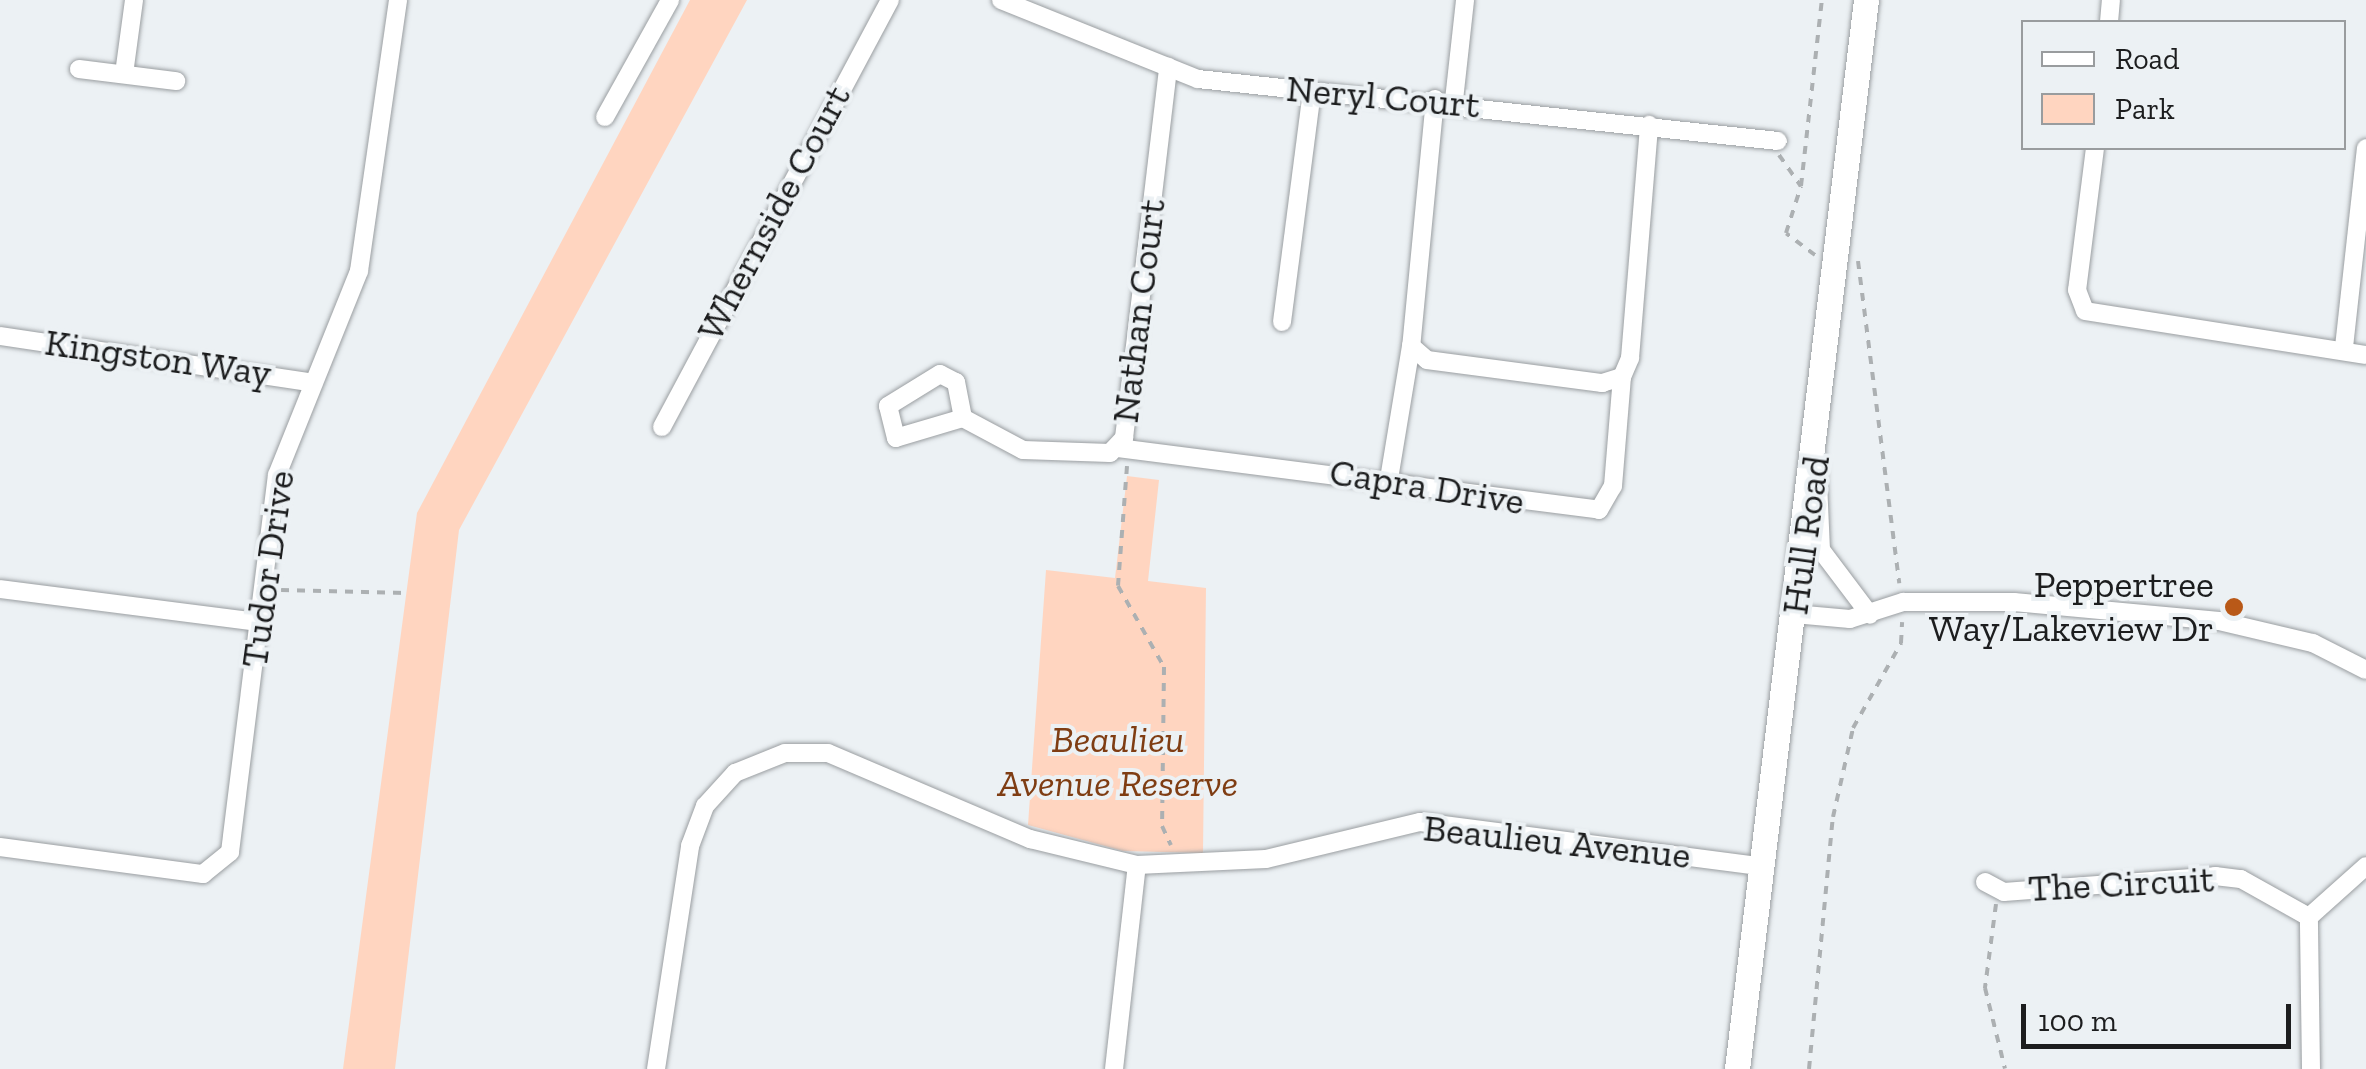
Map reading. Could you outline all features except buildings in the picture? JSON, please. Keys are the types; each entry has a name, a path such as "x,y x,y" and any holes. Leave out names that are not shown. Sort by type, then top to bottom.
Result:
{"main road":[{"name":"Hull Road","path":"1737,1069 1794,614 1818,458 1866,0"}],"street":[{"path":"124,74 134,0"},
{"name":"Tudor Drive","path":"0,848 204,874 221,867 277,475 360,271 398,0"},
{"path":"606,118 670,0"},
{"name":"Whernside Court","path":"662,427 890,0"},
{"name":"Neryl Court","path":"1000,0 1168,67 1312,91 1454,100 1778,141"},
{"path":"1454,100 1465,0"},
{"name":"Nathan Court","path":"963,418 1007,448 1118,448 1168,67"},
{"path":"79,69 176,81"},
{"path":"1282,322 1312,91"},
{"path":"1390,478 1411,346 1434,99"},
{"path":"1411,346 1428,360 1602,383 1622,377 1649,125"},
{"path":"2344,347 2366,148"},
{"path":"2095,150 2077,290 2085,311 2344,347 2366,355"},
{"name":"Kingston Way","path":"0,336 314,383"},
{"path":"940,374 956,382 963,418 902,440 886,415 904,389 940,374"},
{"name":"Capra Drive","path":"1118,448 1390,478 1404,488 1599,510 1613,486 1622,377"},
{"path":"1818,458 1821,550 1870,615"},
{"path":"0,590 258,622"},
{"path":"1794,614 1870,615 1903,602 2014,602 2262,627 2366,670"},
{"name":"Beaulieu Avenue","path":"656,1069 690,846 705,806 758,760 828,753 1030,839 1137,865 1182,867 1266,859 1420,822 1761,866"},
{"path":"1114,1069 1137,865"},
{"path":"2311,1069 2308,918 2366,866"},
{"name":"The Circuit","path":"1985,882 2004,892 2215,876 2241,879 2308,918"}],"path":[{"path":"1809,1069 1833,817 1865,696 1901,643 1903,602 1865,282 1857,259 1800,252 1786,233 1801,186 1822,0"},
{"path":"1778,141 1779,164 1801,186"},
{"path":"1118,448 1130,474 1118,586 1164,667 1162,826 1182,867"},
{"path":"261,590 406,593"},
{"path":"2004,892 1985,988 2005,1069"}],"green space":[{"path":"690,0 747,0 459,530 395,1069 343,1069 417,513"},
{"name":"Beaulieu Avenue Reserve","path":"1127,476 1159,480 1148,581 1206,588 1203,853 1123,851 1028,825 1046,570 1115,578"}],"place":[{"name":"Peppertree Way/Lakeview Dr","path":"2234,607"}]}
